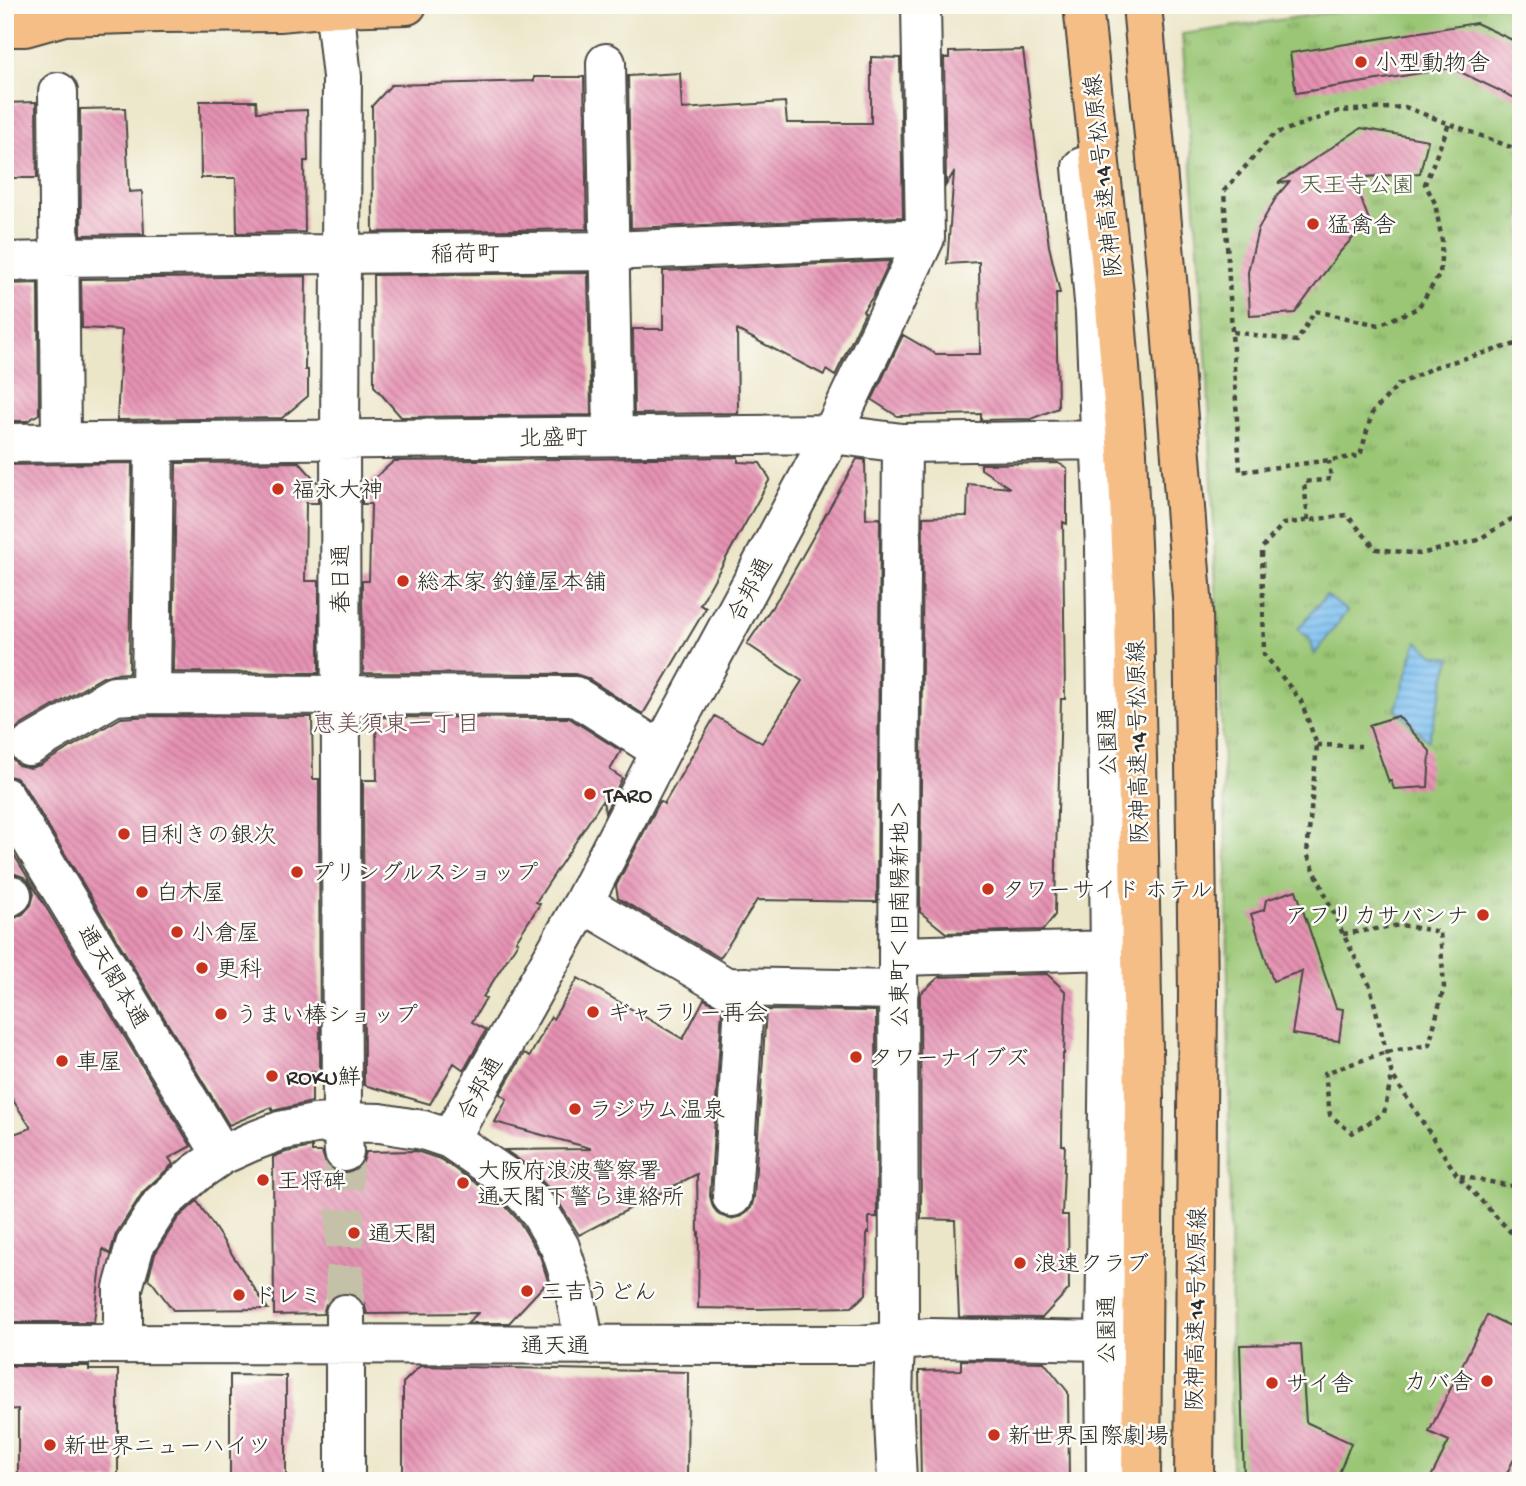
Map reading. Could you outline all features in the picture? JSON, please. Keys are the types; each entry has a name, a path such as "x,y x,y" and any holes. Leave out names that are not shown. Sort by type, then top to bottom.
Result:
{"highway":[{"path":"5,27 25,27 64,16 279,12 334,6 407,5"},
{"name":"阪神高速14号松原線","path":"1080,5 1114,294 1127,453 1134,612 1143,1098 1141,1481"},
{"name":"阪神高速14号松原線","path":"1142,5 1193,610 1198,993 1194,1481"},
{"path":"5,8 25,6 64,16"}],"street":[{"name":"合邦通","path":"450,1139 583,903 832,434 925,238 921,5"},
{"name":"公園通","path":"1080,5 1070,33 1095,313 1105,547 1110,950 1106,1481"},
{"name":"春日通","path":"334,6 342,77 340,439 343,1137"},
{"path":"606,63 613,436"},
{"path":"58,92 61,442"},
{"name":"稲荷町","path":"5,262 48,261 60,257 610,251 925,238"},
{"name":"北盛町","path":"5,443 832,434 902,443 1101,440"},
{"path":"151,694 154,441"},
{"name":"公東町＜旧南陽新地＞","path":"897,1481 893,1382 900,1324 898,973 902,443"},
{"path":"29,746 114,696 575,696 662,751"},
{"name":"通天閣本通","path":"5,797 222,1155"},
{"path":"583,903 726,987 898,973 1110,950"},
{"path":"732,1197 745,987"},
{"path":"122,1343 123,1288 135,1245 161,1204 195,1173 222,1155 280,1131 315,1124 343,1137 380,1123 423,1130 450,1139 512,1181 537,1208 560,1247 575,1293 581,1325 581,1345"},
{"path":"345,1481 346,1329"},
{"name":"通天通","path":"5,1344 122,1343 346,1329 581,1345 861,1345 930,1338 1105,1341"}],"path":[{"path":"1516,344 1434,367 1398,385 1372,413 1360,456 1240,472 1224,191 1274,134 1339,111 1405,107 1521,151"},
{"path":"1233,332 1297,341 1315,311 1379,326 1419,308 1440,274 1443,242 1435,203 1425,184 1449,124"},
{"path":"1521,327 1516,344 1521,357"},
{"path":"1308,520 1304,482 1331,479 1329,461"},
{"path":"1521,513 1478,540 1420,554 1376,549 1347,515 1283,524 1262,548 1264,654 1301,701 1317,745 1307,854 1370,986 1392,1075 1457,1175 1521,1243"},
{"path":"1317,745 1361,746"},
{"path":"1343,934 1401,925 1440,932 1444,987 1429,1045 1385,1052 1325,1073 1331,1115 1352,1133 1384,1114 1392,1075"},
{"path":"1457,1175 1521,1188"}],"green space":[{"name":"天王寺公園","path":"1382,5 1521,5 1521,1481 1232,1481 1227,869 1208,383 1182,34"}],"water":[{"path":"1326,595 1347,611 1314,655 1310,639 1298,629"},
{"path":"1417,641 1434,655 1451,658 1428,741 1396,709"}],"building":[{"path":"1476,23 1521,44 1521,101 1452,68 1296,93 1290,53"},
{"path":"1023,50 1049,246 1060,293 1056,293 1058,408 1031,419 981,420 981,414 897,416 872,400 903,335 936,354 980,354 979,262 947,264 954,172 946,185 944,58 949,58 949,52"},
{"path":"871,57 900,58 903,217 631,228 628,76 680,73 682,109 785,102 787,123 871,123"},
{"path":"534,77 584,77 587,229 373,232 372,106 391,85 534,81"},
{"path":"200,101 256,101 257,112 307,110 308,161 304,161 305,232 237,233 236,178 201,178"},
{"path":"36,102 37,178 5,178 5,103"},
{"path":"125,108 129,192 142,191 144,234 81,235 80,109"},
{"name":"猛禽舎","path":"1361,128 1428,140 1420,173 1353,178 1369,220 1339,253 1295,313 1250,316 1248,272 1258,229 1277,196 1289,182 1278,183"},
{"path":"890,261 863,311 865,313 835,376 826,370 824,375 737,330 738,413 634,414 633,329 663,329 663,271"},
{"path":"588,273 591,415 401,417 374,386 373,275"},
{"path":"306,276 305,370 308,370 308,396 282,418 117,420 122,330 82,328 81,279"},
{"path":"38,283 39,414 27,421 5,421 5,284"},
{"path":"738,457 738,462 760,463 770,479 700,605 706,608 643,714 587,678 575,674 363,673 362,581 369,581 371,504 362,504 362,489 394,461"},
{"path":"857,459 865,460 866,519 880,518 877,902 757,900 720,958 618,898 616,886 660,801 664,804 715,716 762,743 802,681 747,644 782,592"},
{"path":"299,462 318,483 318,503 306,503 305,581 319,581 319,673 173,672 176,463"},
{"path":"132,463 129,673 103,677 18,727 10,736 7,747 10,756 18,765 30,768 40,765 121,718 312,717 313,779 319,779 320,1073 312,1071 312,1102 272,1111 272,1107 229,1125 24,786 16,778 5,775 5,465"},
{"path":"1058,463 1067,468 1067,524 1063,522 1065,699 1061,699 1055,915 1043,930 946,933 920,912 923,517 967,516 968,484 1010,488 981,469 981,464"},
{"path":"1398,716 1430,751 1428,787 1394,789 1391,781 1389,782 1369,725"},
{"path":"376,717 569,718 621,751 610,770 622,778 605,813 603,800 536,902 540,904 483,997 486,998 472,1022 486,1030 464,1070 454,1063 430,1104 364,1085 363,780 377,780"},
{"path":"5,840 191,1146 169,1158 173,1164 143,1192 116,1234 110,1254 103,1249 94,1322 5,1322 5,1137 31,1128 5,1088 5,921 23,914 31,905 34,894 24,877 13,873 5,875"},
{"path":"1296,890 1336,1008 1343,1009 1339,1041 1292,1034 1302,971 1273,981 1251,914 1264,910 1266,900"},
{"path":"1047,974 1066,992 1062,1215 1068,1215 1069,1289 1042,1318 959,1317 955,1220 921,1219 920,994 939,977"},
{"path":"578,978 683,1039 704,999 722,1008 710,1196 719,1215 730,1219 742,1216 751,1208 754,1198 766,1010 876,1011 877,1217 869,1217 866,1294 852,1307 698,1308 697,1174 579,1235 553,1193 528,1166 505,1150 590,1149 495,1122 507,1099 500,1094 524,1053 530,1056 551,1017 553,1019"},
{"name":"通天閣","path":"312,1147 312,1152 322,1152 326,1164 334,1171 345,1174 357,1170 366,1152 416,1151 440,1159 498,1198 519,1221 540,1256 548,1281 509,1323 467,1323 478,1313 367,1314 364,1303 355,1295 346,1292 334,1295 326,1304 323,1314 274,1315 273,1157"},
{"path":"197,1201 268,1309 173,1310 148,1279 155,1254 178,1218"},
{"name":"カバ舎","path":"1487,1315 1521,1331 1521,1445 1503,1481 1429,1481 1449,1441 1429,1432"},
{"name":"サイ舎","path":"1301,1344 1306,1422 1351,1443 1336,1481 1244,1481 1240,1345"},
{"name":"新世界国際劇場","path":"961,1360 1044,1362 1068,1392 1069,1479 921,1481 919,1371 961,1370"},
{"name":"新世界ニューハイツ","path":"5,1366 89,1366 89,1370 118,1370 118,1481 18,1481 18,1409 5,1410"},
{"path":"420,1366 688,1372 687,1481 403,1481 403,1383"},
{"path":"230,1375 286,1376 286,1481 230,1481"}],"tunnel":[{"path":"344,1152 345,1314"}],"place":[{"name":"小型動物舎","path":"1361,62"},
{"name":"猛禽舎","path":"1313,224"},
{"name":"福永大神","path":"278,489"},
{"name":"総本家 釣鐘屋本舖","path":"403,581"},
{"name":"TARO","path":"590,794"},
{"name":"目利きの銀次","path":"124,834"},
{"name":"プリングルスショップ","path":"297,872"},
{"name":"タワーサイド ホテル","path":"988,889"},
{"name":"白木屋","path":"142,892"},
{"name":"アフリカサバンナ","path":"1483,915"},
{"name":"小倉屋","path":"177,932"},
{"name":"更科","path":"202,968"},
{"name":"ギャラリー再会","path":"593,1012"},
{"name":"うまい棒ショップ","path":"221,1014"},
{"name":"タワーナイブズ","path":"856,1057"},
{"name":"車屋","path":"62,1061"},
{"name":"ROKU鮮","path":"272,1076"},
{"name":"ラジウム温泉","path":"575,1109"},
{"name":"王将碑","path":"263,1180"},
{"name":"大阪府浪波警察署 通天閣下警ら連絡所","path":"463,1183"},
{"name":"通天閣","path":"354,1233"},
{"name":"浪速クラブ","path":"1020,1263"},
{"name":"三吉うどん","path":"527,1291"},
{"name":"ドレミ","path":"239,1295"},
{"name":"カバ舎","path":"1487,1381"},
{"name":"サイ舎","path":"1272,1383"},
{"name":"新世界国際劇場","path":"994,1435"},
{"name":"新世界ニューハイツ","path":"50,1445"}],"district":[{"name":"恵美須東一丁目","path":"396,723"}]}
